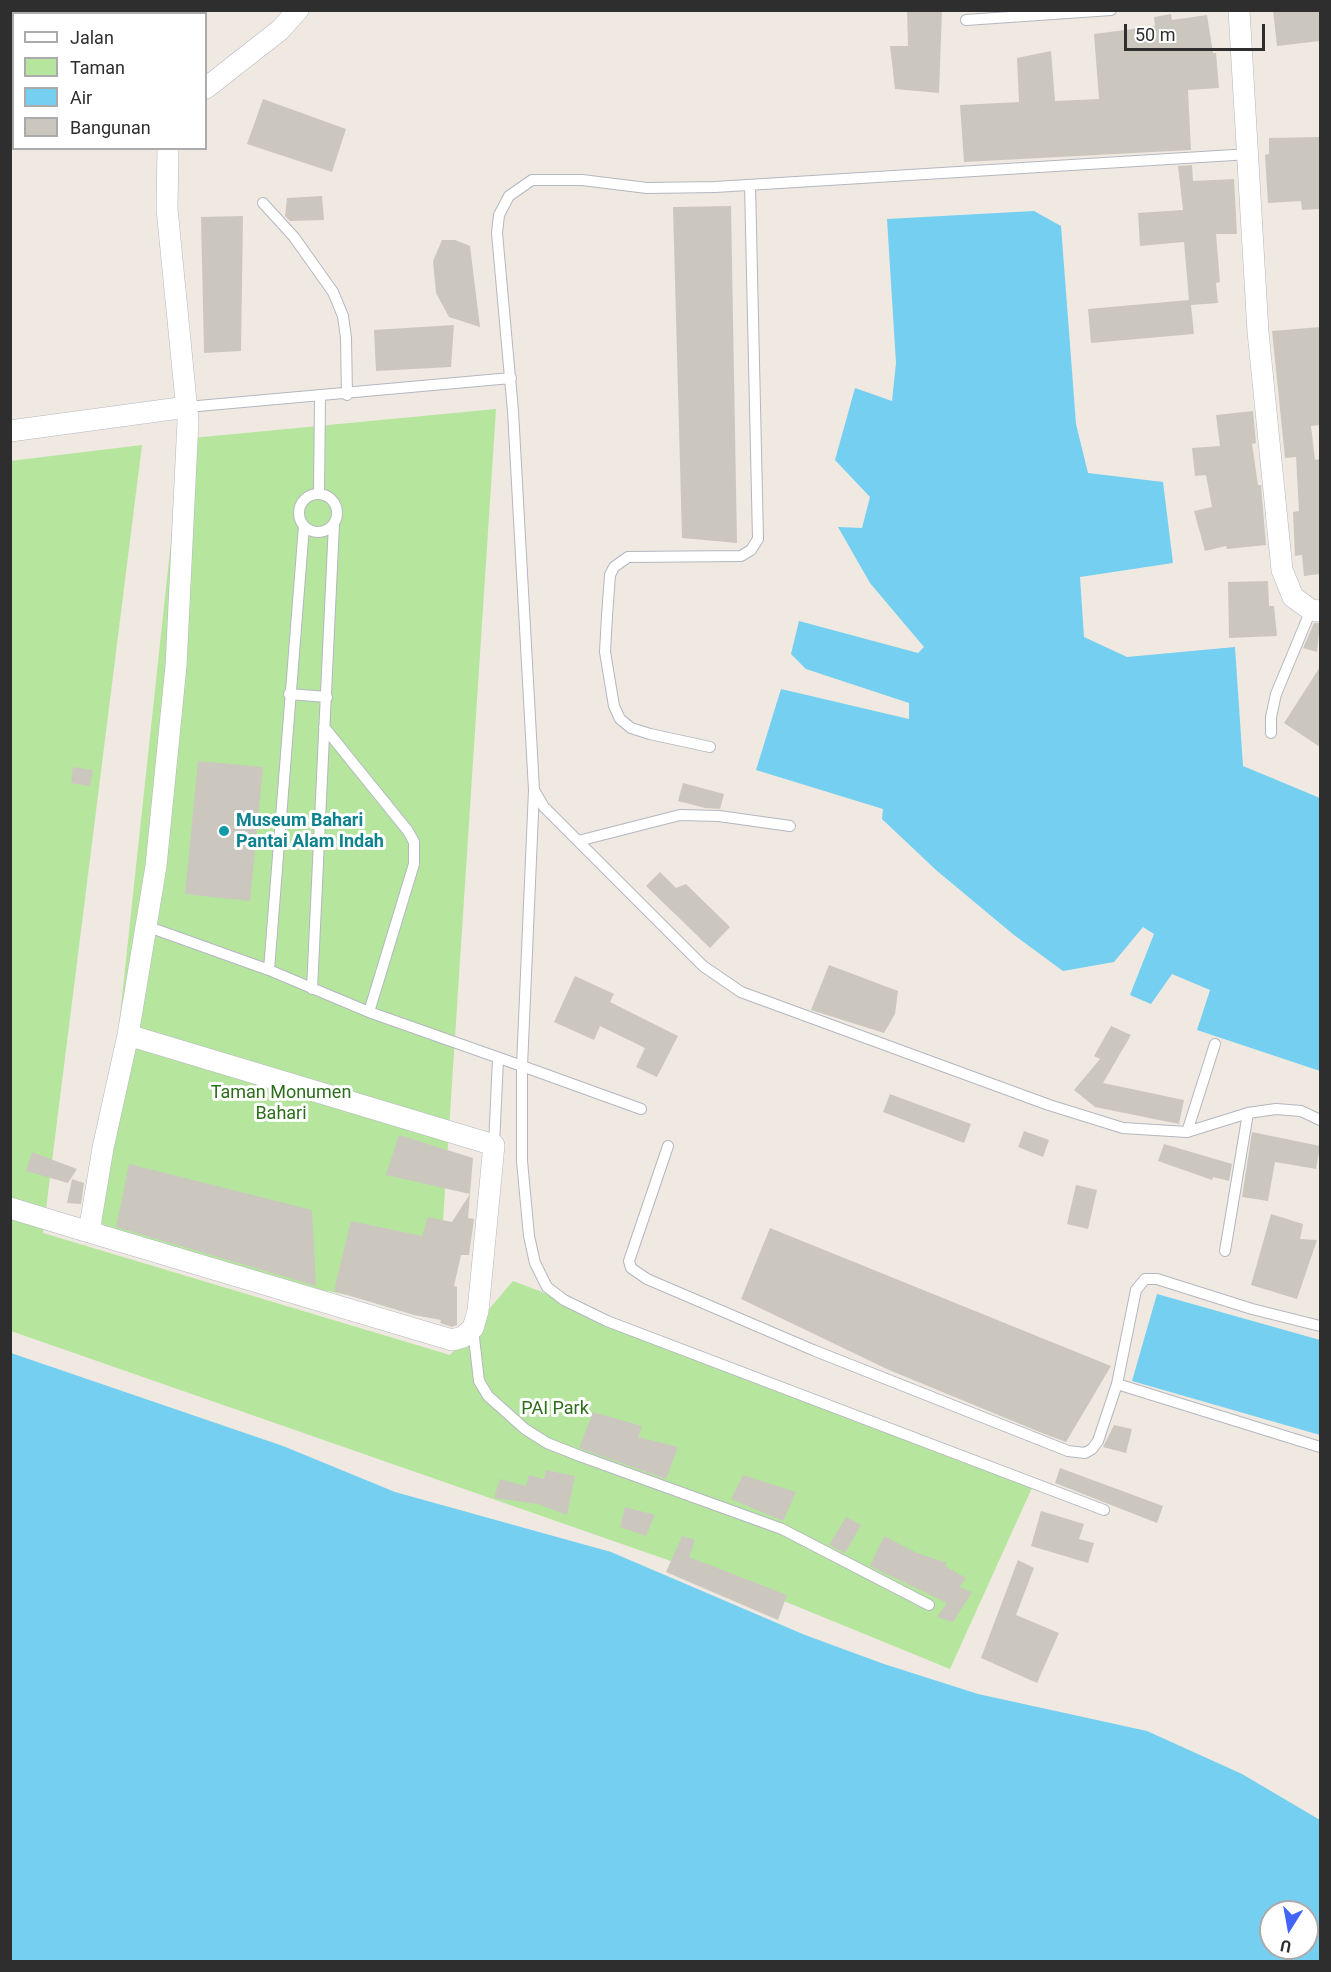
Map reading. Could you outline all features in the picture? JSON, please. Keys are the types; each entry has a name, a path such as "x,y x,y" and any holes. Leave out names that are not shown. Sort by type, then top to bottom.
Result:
{"street":[{"path":"207,87 280,30 298,10"},
{"path":"1239,10 1250,154 1258,332 1282,570 1293,597 1316,611"},
{"path":"89,1232 103,1148 129,1035 146,926 167,777 176,666 188,462 187,407 167,209 168,150"},
{"path":"10,430 187,407"},
{"path":"10,1208 452,1340 463,1337 473,1328 480,1294 494,1145 129,1035"}],"lane":[{"path":"966,20 1111,10"},
{"path":"1104,1510 607,1322 564,1300 548,1287 535,1263 529,1236 522,1161 522,1066 534,790 511,378 497,233 499,215 509,196 532,180 552,179 673,189 1250,154"},
{"path":"710,747 650,734 631,728 620,719 614,706 605,652 607,616 610,575 614,567 628,557 741,556 751,550 758,539 750,185"},
{"path":"263,203 294,237 333,292 343,316 346,338 347,395"},
{"path":"187,407 347,395 511,378"},
{"path":"319,494 320,396"},
{"path":"269,970 304,526 299,509 303,501 319,494 328,496 335,504 337,514 334,524 312,989"},
{"path":"304,526 319,532 334,524"},
{"path":"1271,733 1271,717 1276,694 1316,611"},
{"path":"289,694 327,697"},
{"path":"324,727 408,831 414,842 414,864 369,1012"},
{"path":"534,790 544,807 703,966 741,992 1060,1108 1123,1128 1187,1132 1248,1113 1276,1108 1293,1110 1320,1120"},
{"path":"578,841 681,815 719,816 790,826"},
{"path":"146,926 269,970 369,1012 641,1109"},
{"path":"1187,1132 1215,1044"},
{"path":"494,1145 498,1059"},
{"path":"1225,1251 1248,1113"},
{"path":"668,1146 629,1261 631,1268 647,1279 813,1350 1068,1451 1085,1453 1092,1449 1098,1441 1117,1384 1136,1290 1144,1279 1157,1279 1252,1309 1320,1326"},
{"path":"473,1328 478,1381 488,1396 525,1429 547,1443 782,1529 929,1605"},
{"path":"1117,1384 1320,1447"}],"green space":[{"name":"Taman Monumen Bahari","path":"496,409 437,1313 317,1289 114,1234 98,1220 182,439"},
{"name":"PAI Park","path":"142,445 43,1233 450,1355 513,1281 1036,1479 950,1669 774,1597 11,1331 10,461"}],"water":[{"path":"1034,211 1061,226 1076,424 1088,473 1163,482 1173,563 1080,577 1084,637 1127,657 1235,647 1243,766 1320,798 1320,1071 1197,1030 1210,990 1172,974 1151,1004 1130,995 1154,934 1143,927 1114,962 1063,971 1014,935 936,870 882,819 883,809 756,770 781,689 909,719 909,703 806,669 791,654 799,621 918,653 924,647 870,583 838,527 862,528 870,497 835,460 855,388 892,401 896,363 887,219"},
{"path":"1157,1294 1320,1340 1320,1435 1132,1381"},
{"path":"11,1353 283,1446 395,1492 611,1552 805,1635 884,1664 978,1694 1147,1731 1242,1774 1320,1820 1320,1961 11,1961"}],"building":[{"path":"907,10 942,10 939,93 895,89 890,46 908,46"},
{"path":"1273,10 1320,10 1320,41 1277,46"},
{"path":"1171,14 1172,20 1207,15 1213,53 1216,53 1219,88 1188,90 1191,150 964,162 960,105 1019,102 1017,58 1051,51 1055,101 1099,99 1094,34 1155,26 1154,17"},
{"path":"263,99 346,129 332,172 247,144"},
{"path":"1320,137 1320,209 1302,210 1301,201 1268,203 1265,155 1269,154 1269,138"},
{"path":"1192,165 1193,181 1234,179 1237,234 1216,234 1220,282 1216,283 1218,303 1191,305 1194,334 1091,343 1088,309 1189,300 1184,242 1140,246 1138,213 1183,210 1178,166"},
{"path":"322,196 324,220 290,221 285,216 287,198"},
{"path":"731,206 737,543 682,538 673,207"},
{"path":"243,216 241,351 204,353 201,217"},
{"path":"442,240 455,240 470,246 480,327 449,317 436,293 433,261"},
{"path":"454,325 451,367 376,371 374,330"},
{"path":"1320,327 1320,425 1311,426 1315,460 1320,459 1320,574 1304,576 1302,555 1295,556 1293,512 1299,511 1296,457 1285,458 1272,331"},
{"path":"1253,411 1256,443 1252,444 1258,485 1261,485 1266,545 1227,549 1226,546 1205,551 1194,511 1212,507 1206,475 1195,476 1192,448 1220,446 1216,415"},
{"path":"1268,581 1269,606 1274,606 1277,636 1229,638 1228,582"},
{"path":"1314,623 1320,623 1317,652 1303,648"},
{"path":"1320,667 1320,747 1284,723"},
{"name":"Museum Bahari Pantai Alam Indah","path":"198,761 263,767 250,901 185,894"},
{"path":"73,767 93,770 90,786 71,783"},
{"path":"683,783 724,794 720,809 705,808 678,801"},
{"path":"660,872 676,888 686,884 730,927 710,948 646,886"},
{"path":"829,965 898,991 895,1014 884,1033 811,1010"},
{"path":"575,976 614,994 610,1002 678,1036 657,1077 636,1067 645,1048 600,1026 594,1040 554,1022"},
{"path":"1111,1026 1131,1035 1103,1083 1184,1100 1179,1124 1095,1107 1074,1090 1100,1059 1094,1056"},
{"path":"890,1094 971,1124 964,1143 883,1112"},
{"path":"1024,1131 1049,1140 1043,1157 1018,1147"},
{"path":"1252,1132 1320,1146 1316,1169 1275,1162 1268,1201 1242,1197"},
{"path":"399,1135 473,1158 470,1194 386,1175"},
{"path":"1164,1144 1232,1164 1229,1181 1213,1177 1212,1180 1158,1161"},
{"path":"32,1152 77,1169 68,1183 26,1171"},
{"path":"129,1164 312,1210 316,1286 116,1227"},
{"path":"72,1179 84,1183 81,1204 67,1203"},
{"path":"1076,1185 1097,1190 1088,1229 1067,1224"},
{"path":"470,1194 468,1218 474,1219 469,1255 461,1255 454,1286 457,1287 457,1325 452,1327 440,1323 441,1320 414,1315 334,1291 351,1221 422,1236 428,1217 452,1222"},
{"path":"1271,1214 1303,1224 1300,1239 1317,1240 1297,1299 1251,1285"},
{"path":"770,1228 1111,1366 1066,1442 1042,1433 889,1370 741,1299"},
{"path":"593,1412 642,1426 638,1437 678,1447 666,1479 579,1448"},
{"path":"1114,1425 1132,1429 1126,1453 1103,1447"},
{"path":"1060,1468 1163,1506 1157,1523 1055,1483"},
{"path":"546,1470 575,1476 567,1515 538,1504 494,1498 500,1479 526,1486 529,1475 544,1479"},
{"path":"743,1475 796,1492 783,1521 731,1499"},
{"path":"625,1507 655,1515 646,1536 620,1527"},
{"path":"1041,1511 1084,1524 1079,1539 1094,1543 1088,1563 1031,1546"},
{"path":"846,1517 861,1525 845,1553 829,1545"},
{"path":"682,1536 695,1540 689,1557 787,1595 778,1620 666,1572"},
{"path":"884,1536 917,1553 947,1563 945,1566 966,1578 959,1587 972,1592 953,1622 937,1617 947,1603 870,1566"},
{"path":"1018,1560 1034,1568 1016,1615 1059,1633 1037,1683 981,1658"}],"place":[{"name":"Museum Bahari Pantai Alam Indah","path":"224,831"}]}
